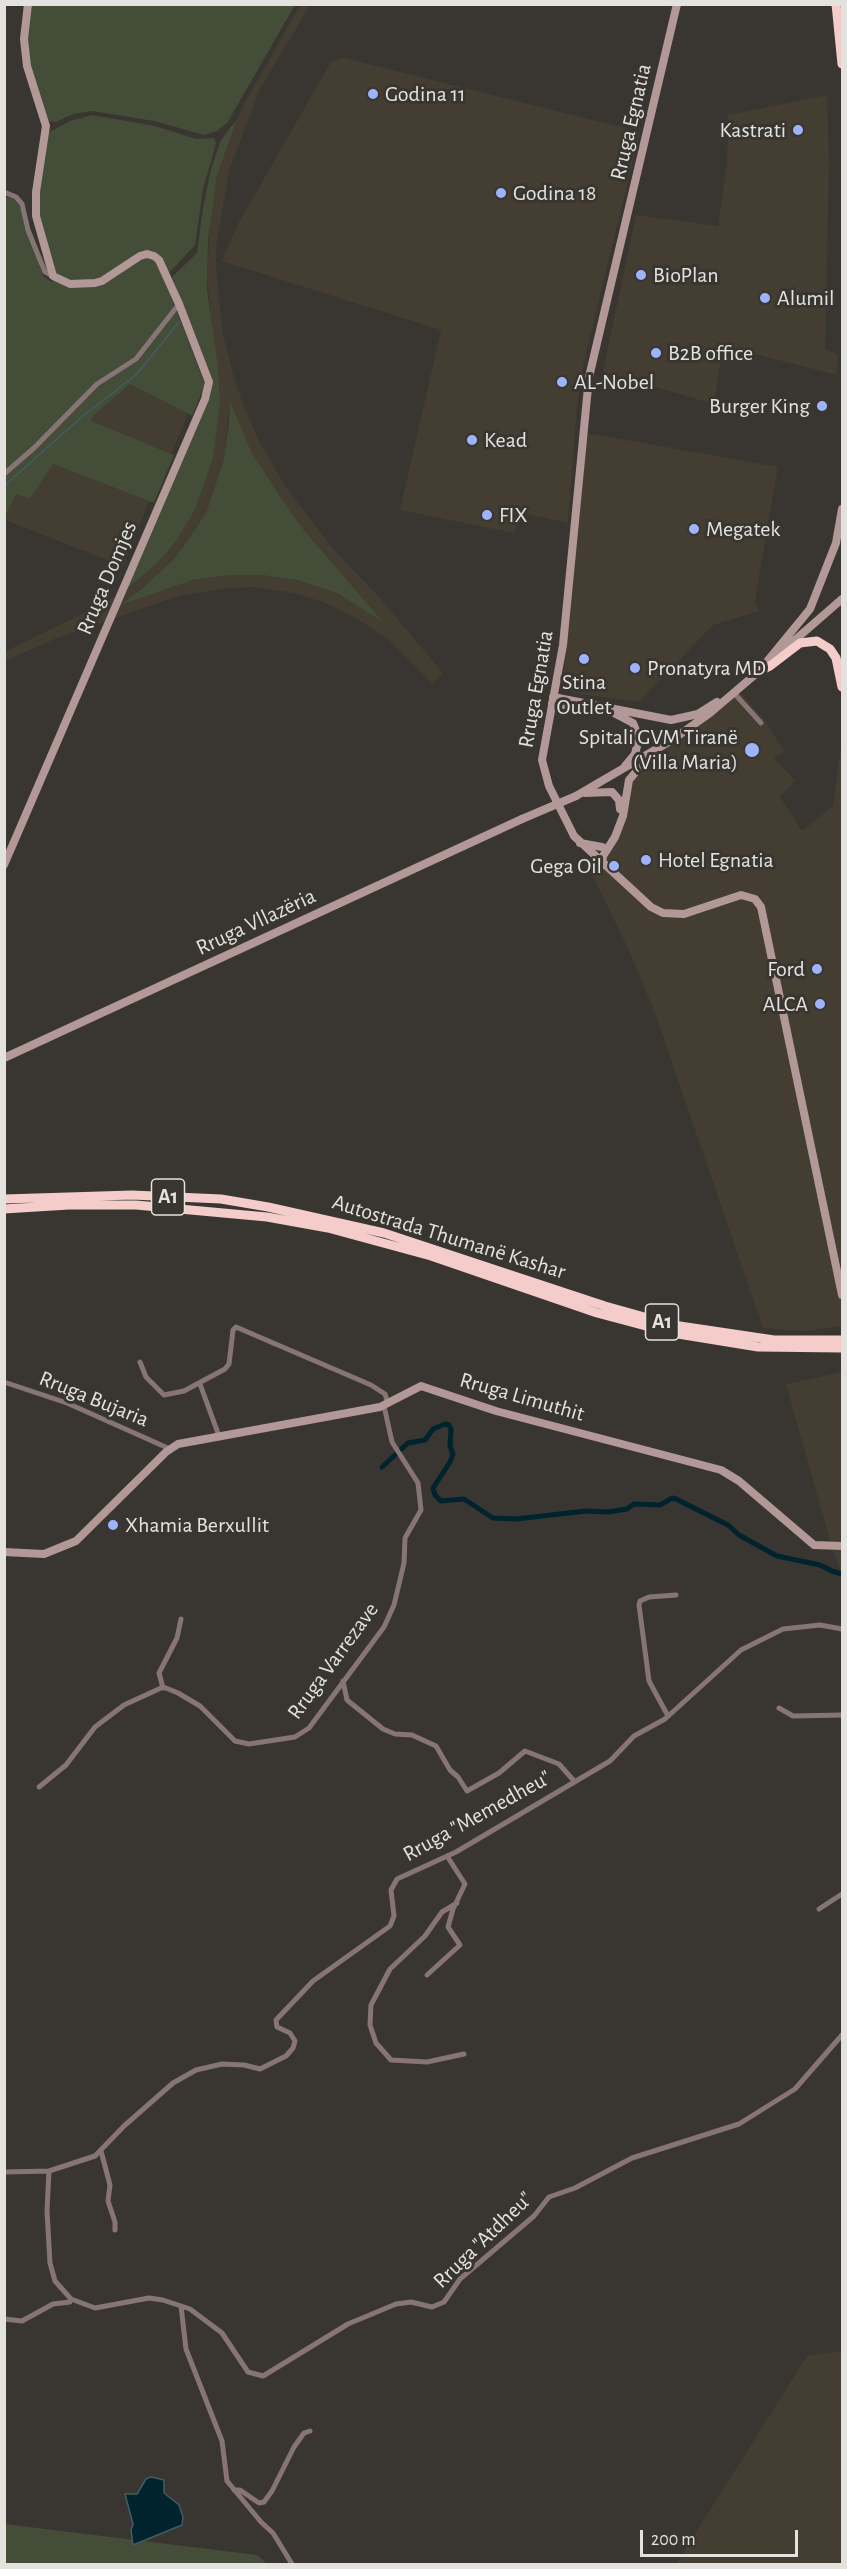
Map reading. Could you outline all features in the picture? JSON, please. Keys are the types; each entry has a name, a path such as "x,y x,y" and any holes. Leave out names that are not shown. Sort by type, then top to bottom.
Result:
{"highway":[{"path":"836,4 843,64"},
{"path":"760,671 800,643 817,641 830,649 836,658 843,687"},
{"name":"Autostrada Thumanë Kashar","path":"4,1199 103,1195 220,1199 356,1226 488,1266 635,1315 740,1340"},
{"name":"Autostrada Thumanë Kashar","path":"4,1209 136,1205 226,1212 303,1223 431,1256 576,1306 656,1330 843,1350"},
{"path":"740,1340 757,1342 843,1335"},
{"name":"Autostrada Thumanë Kashar","path":"757,1342 843,1340"}],"main road":[{"path":"28,4 24,39 27,66 46,126 36,192 36,216 53,276"},
{"name":"Rruga Egnatia","path":"677,4 589,377 567,612 542,750 543,766 567,826 579,843 642,901 663,913 684,914 741,895 755,899 761,907 843,1295"},
{"name":"Rruga Domjes","path":"4,865 208,389 208,375 159,260 147,254 127,263 102,281 70,284 53,276"},
{"path":"760,671 810,609 837,543 843,509"},
{"path":"602,865 606,846 623,816 629,780 655,751 734,693 843,599"},
{"path":"556,680 570,703 621,715 633,723 639,738 638,747 629,762 617,773"},
{"path":"552,700 671,720 698,714 734,693"},
{"path":"549,720 570,703"},
{"name":"Rruga Vllazëria","path":"4,1058 578,794 655,751"},
{"path":"578,794 609,791 620,800 614,832 606,846 595,857"},
{"path":"579,843 606,846"},
{"name":"Rruga Limuthit","path":"170,1449 186,1442 386,1405 412,1389 426,1386 496,1411 715,1467 739,1481 814,1545 843,1546"},
{"path":"4,1552 44,1554 76,1541 170,1449"}],"street":[{"path":"4,192 16,197 22,204 28,230 45,272 53,276"},
{"path":"4,474 97,384 136,359 179,304"},
{"path":"734,693 761,723"},
{"path":"140,1362 146,1377 164,1395 184,1391 225,1369 229,1364 236,1327 372,1385 385,1394 386,1405"},
{"name":"Rruga Bujaria","path":"4,1382 67,1403 170,1449"},
{"path":"200,1383 219,1436"},
{"name":"Rruga Varrezave","path":"163,1688 178,1693 200,1706 235,1741 249,1744 295,1737 303,1733 384,1627 394,1605 404,1563 405,1538 421,1510 418,1483 392,1442 386,1405"},
{"path":"668,1716 649,1681 639,1605 640,1601 649,1597 676,1595"},
{"path":"39,1787 66,1765 95,1726 143,1694 163,1688 159,1672 177,1638 181,1619"},
{"name":"Rruga \"Memedheu\"","path":"4,2172 49,2171 88,2159 101,2151 124,2126 183,2076 196,2070 222,2064 265,2068 290,2053 295,2041 293,2035 277,2027 276,2020 313,1981 390,1926 394,1916 391,1890 397,1879 447,1856 610,1761 634,1736 668,1716 733,1654 766,1636 792,1627 829,1625 843,1629"},
{"path":"343,1681 347,1700 383,1729 395,1734 412,1736 436,1746 450,1770 458,1777 467,1791 499,1773 525,1751 559,1764 575,1782"},
{"path":"779,1708 793,1716 843,1715"},
{"path":"427,1975 460,1945 448,1927 465,1884 447,1856"},
{"path":"819,1909 843,1894"},
{"path":"457,1903 442,1912 425,1936 390,1970 371,2005 370,2025 376,2043 391,2060 427,2062 464,2054"},
{"name":"Rruga \"Atdheu\"","path":"71,2300 95,2308 149,2298 190,2309 222,2332 244,2368 253,2375 263,2376 348,2324 396,2304 411,2302 432,2307 444,2302 460,2279 534,2216 549,2197 575,2188 633,2158 739,2124 795,2089 843,2035"},
{"path":"101,2151 110,2185 108,2201 115,2222 115,2230"},
{"path":"4,2319 22,2321 53,2304 71,2300 56,2281 50,2263 47,2211 49,2171"},
{"path":"181,2306 186,2349 214,2415 225,2452 225,2475 234,2490 273,2533 292,2565"},
{"path":"234,2490 240,2490 259,2503 264,2502 294,2447 304,2433 310,2431"}],"shaded area":[{"path":"300,5 310,5 259,91 229,171 216,248 223,334 244,407 260,443 287,489 334,550 379,597 443,673 432,683 387,638 354,617 323,602 294,593 253,587 227,588 179,596 57,638 5,661 4,652 103,604 106,605 108,601 136,582 177,540 195,508 213,459 220,404 207,278 210,220 217,176 244,104","holes":["230,403 251,451 303,529 380,619 337,593 297,580 261,575 229,575 193,580 123,603 154,579 176,557 206,513 224,459"]},
{"path":"344,58 640,132 584,362 577,406 568,523 519,512 514,533 400,510 441,330 222,261 239,222 331,62"},
{"path":"827,95 829,163 825,349 838,355 837,375 723,346 714,404 603,372 636,215 718,226 727,164 728,115"},
{"path":"130,384 188,414 171,454 91,422 93,416"},
{"path":"587,433 778,467 757,587 755,603 759,611 713,625 639,702 573,693 563,684 579,494"},
{"path":"53,464 149,501 123,566 5,520 16,493 30,499"},
{"path":"738,690 763,718 784,751 774,758 795,781 780,797 802,831 833,806 842,739 842,1326 803,1331 763,1328 654,1010 624,940 582,854 600,869 612,842 637,768 655,751"},
{"path":"842,1372 842,1575 833,1551 786,1384"},
{"path":"842,2351 842,2564 676,2564 807,2356"}],"green space":[{"path":"31,5 295,5 227,123 217,131 204,135 154,121 92,111 73,114 56,122 49,121 32,77 26,44"},
{"path":"92,115 155,126 196,139 214,138 216,143 203,189 195,245 170,272 163,275 204,387 192,416 130,384 93,416 91,421 174,455 154,503 53,464 30,499 16,494 5,518 5,196 14,199 21,208 43,276 52,282 55,276 36,214 48,133 70,121"},
{"path":"237,119 217,176 208,240 207,290 218,366 220,404 213,459 195,509 177,540 159,561 126,590 211,388 211,382 172,277 197,253 211,169 221,140"},
{"path":"230,401 251,451 283,501 303,529 383,622 337,593 297,580 261,575 229,575 193,580 120,605 143,588 176,557 206,513 224,459"},
{"path":"5,2524 257,2555 267,2564 5,2564"}],"water":[{"path":"151,2477 164,2480 164,2493 179,2505 183,2517 182,2525 133,2545 131,2530 133,2524 125,2494 137,2494 146,2479"}],"waterway":[{"path":"4,486 83,416 137,374 179,322"},
{"path":"382,1467 408,1443 425,1440 433,1429 445,1424 451,1429 450,1446 453,1454 433,1488 435,1495 441,1501 464,1499 493,1518 516,1519 586,1511 608,1512 627,1509 634,1504 660,1505 672,1498 728,1525 739,1535 777,1556 820,1565 842,1574"}],"place":[{"name":"Godina 11","path":"373,94"},
{"name":"Kastrati","path":"798,130"},
{"name":"Godina 18","path":"501,193"},
{"name":"BioPlan","path":"641,275"},
{"name":"Alumil","path":"765,298"},
{"name":"B2B office","path":"656,353"},
{"name":"AL-Nobel","path":"562,382"},
{"name":"Burger King","path":"822,406"},
{"name":"Kead","path":"472,440"},
{"name":"FIX","path":"487,515"},
{"name":"Megatek","path":"694,529"},
{"name":"Stina Outlet","path":"584,659"},
{"name":"Pronatyra MD","path":"635,668"},
{"name":"Spitali GVM Tiranë (Villa Maria)","path":"752,750"},
{"name":"Hotel Egnatia","path":"646,860"},
{"name":"Gega Oil","path":"614,866"},
{"name":"Ford","path":"817,969"},
{"name":"ALCA","path":"820,1004"},
{"name":"Xhamia Berxullit","path":"113,1525"}]}
